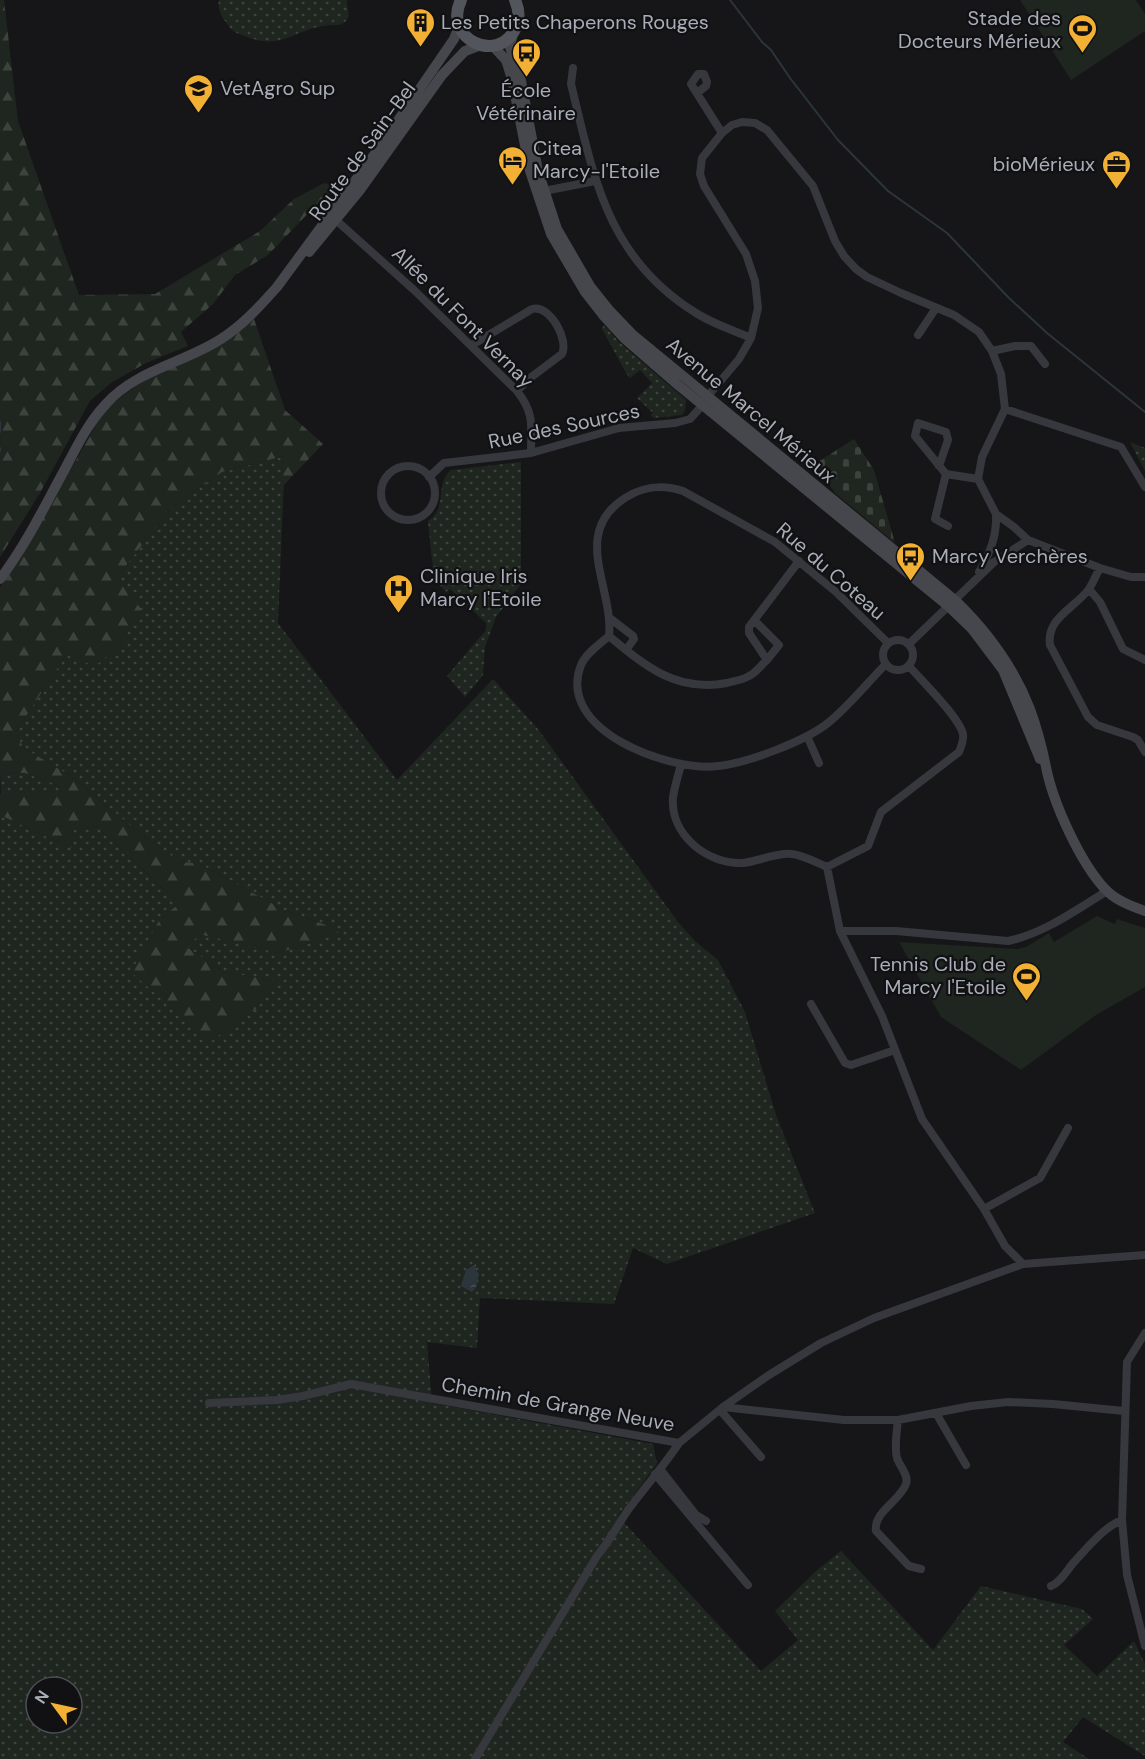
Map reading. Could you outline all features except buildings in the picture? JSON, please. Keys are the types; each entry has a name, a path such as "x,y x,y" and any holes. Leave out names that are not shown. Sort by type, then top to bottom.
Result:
{"main road":[{"path":"461,0 457,16 464,35 487,45 508,39 513,33 518,24 519,14 515,0"},
{"path":"519,14 527,0"},
{"name":"Route de Sain-Bel","path":"278,285 428,79 454,39 459,26"},
{"name":"Avenue Marcel Mérieux","path":"513,33 510,47 520,75 538,171 557,229 590,286 603,303 632,334 705,400"},
{"name":"Route de Sain-Bel","path":"0,579 19,554 79,442 107,403 140,377 219,340 242,324 337,220 442,75 465,51 487,45"},
{"name":"Avenue Marcel Mérieux","path":"487,45 506,60 512,79 530,171 551,234 585,292 625,339 705,400 952,603 1003,670 1037,755 1046,767 1061,814 1079,851 1107,891 1133,907 1145,911"}],"street":[{"path":"573,68 571,84 595,180 619,236 651,278 675,299 699,315 750,338"},
{"path":"697,93 722,133 732,125 742,122 755,123 767,130 813,186 835,242 856,269 867,277 954,315 979,332 992,351 1001,374 1005,409 982,457 978,479 996,514 1028,540 1100,568 1131,577 1141,579 1145,577"},
{"name":"Rue des Sources","path":"429,477 444,464 531,453 619,428 675,423 690,419 739,359 750,338 758,308 755,281 746,254 704,186 700,174 702,158 722,133"},
{"path":"337,220 335,215 357,185 356,180"},
{"path":"544,191 595,180"},
{"name":"Allée du Font Vernay","path":"337,220 472,345 517,391 528,405 530,413 531,453"},
{"path":"472,345 532,309 541,308 548,312 562,337 564,349 562,354 517,391"},
{"path":"918,335 936,308"},
{"path":"992,351 1015,346 1031,346 1045,363"},
{"path":"1005,409 1121,447 1145,487"},
{"path":"939,466 948,440 946,432 918,423 915,436 939,466 946,474 978,479"},
{"path":"403,467 411,467 419,469 429,477 434,484 434,500 425,514 419,518 406,520 399,519 388,511 382,494 384,482 389,475 403,467"},
{"path":"946,474 935,519 948,526"},
{"name":"Rue du Coteau","path":"609,636 611,619 597,558 596,542 599,528 618,502 634,492 650,487 669,486 683,491 775,542 847,602 888,643"},
{"path":"974,581 994,542 996,514"},
{"path":"909,644 994,562 1028,540"},
{"path":"767,660 749,633 749,627 799,561"},
{"path":"1100,568 1089,589 1054,622 1050,632 1050,645 1088,717 1097,725 1138,740 1145,752"},
{"path":"1089,589 1100,602 1123,650 1145,660"},
{"path":"611,619 633,636 634,639 627,650"},
{"path":"754,620 779,645 750,676 717,685 673,680 642,664 609,636 588,655 581,666 579,691 581,702 597,725 628,746 681,765 719,766 742,761 807,736 828,723 886,664"},
{"path":"898,639 909,644 914,654 909,666 896,670 886,664 883,652 888,643 898,639"},
{"path":"681,765 673,798 675,812 689,841 699,851 724,862 750,862 792,854 827,867 868,846 880,812 959,752 963,735 960,727 934,693 909,666"},
{"path":"807,736 819,763"},
{"path":"827,867 840,931 882,1016 922,1119 984,1209 1005,1246 1023,1264"},
{"path":"840,931 896,931 1008,941 1023,938 1107,891"},
{"path":"811,1004 845,1063 851,1065 895,1050"},
{"path":"984,1209 1040,1179 1068,1128"},
{"name":"Chemin de Grange Neuve","path":"209,1403 277,1400 351,1384 679,1443 721,1409 769,1375 821,1343 874,1318 1023,1264 1145,1255"},
{"path":"1145,1333 1127,1362 1122,1520 1127,1575 1145,1646"},
{"path":"721,1409 844,1420 898,1420 971,1406 1008,1402 1125,1411"},
{"path":"721,1409 761,1457"},
{"path":"936,1413 966,1465"},
{"path":"898,1420 897,1456 907,1482 904,1489 876,1522 876,1531 909,1566 921,1569"},
{"path":"475,1759 597,1556 679,1443"},
{"path":"658,1472 696,1515 706,1521"},
{"path":"658,1472 748,1585"},
{"path":"1051,1586 1057,1584 1075,1561 1111,1524 1122,1520"}],"green space":[{"path":"0,0 4,0 18,121 79,295 155,294 260,231 294,199 324,183 338,186 318,203 268,255 235,275 213,304 181,332 188,346 146,363 112,382 90,401 40,493 0,557"},
{"path":"219,0 347,0 348,18 340,24 312,28 278,41 259,40 241,35 232,29 220,13"},
{"name":"Stade des Docteurs Mérieux","path":"1020,0 1136,0 1145,14 1145,31 1071,80"},
{"path":"254,319 285,410 323,444 283,486 284,456 222,472 172,507 117,577 141,609 121,645 95,666 66,655 15,733 24,748 74,778 138,832 180,862 198,863 286,911 343,931 279,953 199,934 188,948 224,972 277,981 257,1008 210,1042 131,972 161,917 180,904 96,826 70,831 71,848 0,815 0,794 60,794 58,785 25,773 0,772 0,587 21,558 103,412 157,373"},
{"path":"604,325 619,342 686,400 682,415 653,418 651,415 653,413 637,398 652,383 640,370 630,378 602,329"},
{"path":"854,439 874,470 895,543 835,493 815,464"},
{"path":"1130,442 1145,448 1145,471"},
{"path":"285,456 278,623 397,780 493,679 538,729 678,922 695,941 718,960 745,1012 776,1115 815,1213 667,1264 633,1248 614,1304 480,1298 477,1348 427,1342 432,1403 653,1444 657,1464 618,1516 761,1671 798,1640 775,1611 816,1571 841,1551 933,1650 981,1586 1082,1609 1093,1619 1064,1645 1097,1676 1134,1641 1145,1664 1145,1756 1083,1717 1063,1742 1089,1759 0,1759 0,815 71,848 69,831 96,826 180,904 132,972 276,981 224,972 188,948 199,933 279,953 342,931 286,911 198,863 180,862 138,832 74,778 24,748 15,733 117,577 172,507 222,472"},
{"path":"521,462 521,584 496,617 485,647 483,675 465,697 447,676 486,630 486,623 450,589 446,592 434,579 428,521 438,509 443,482 451,470"},
{"path":"0,772 25,773 58,785 60,794 1,795"},
{"name":"Tennis Club de Marcy l'Etoile","path":"1097,916 1115,924 1117,919 1145,928 1145,987 1096,1015 1021,1070 941,1017 899,942 1017,949 1026,947 1049,933 1054,942"}],"water":[{"path":"476,1264 479,1274 476,1287 472,1292 461,1286 466,1270"}],"waterway":[{"path":"730,0 762,42 771,50 838,140 888,191 947,233 1009,298 1047,333 1145,412"},
{"path":"0,422 0,432"}],"place":[{"name":"Les Petits Chaperons Rouges","path":"420,48"},
{"name":"Stade des Docteurs Mérieux","path":"1082,54"},
{"name":"École Vétérinaire","path":"526,78"},
{"name":"VetAgro Sup","path":"199,114"},
{"name":"Citea Marcy-l'Etoile","path":"512,186"},
{"name":"bioMérieux","path":"1116,190"},
{"name":"Marcy Verchères","path":"911,582"},
{"name":"Clinique Iris Marcy l'Etoile","path":"399,614"},
{"name":"Tennis Club de Marcy l'Etoile","path":"1027,1002"}]}
